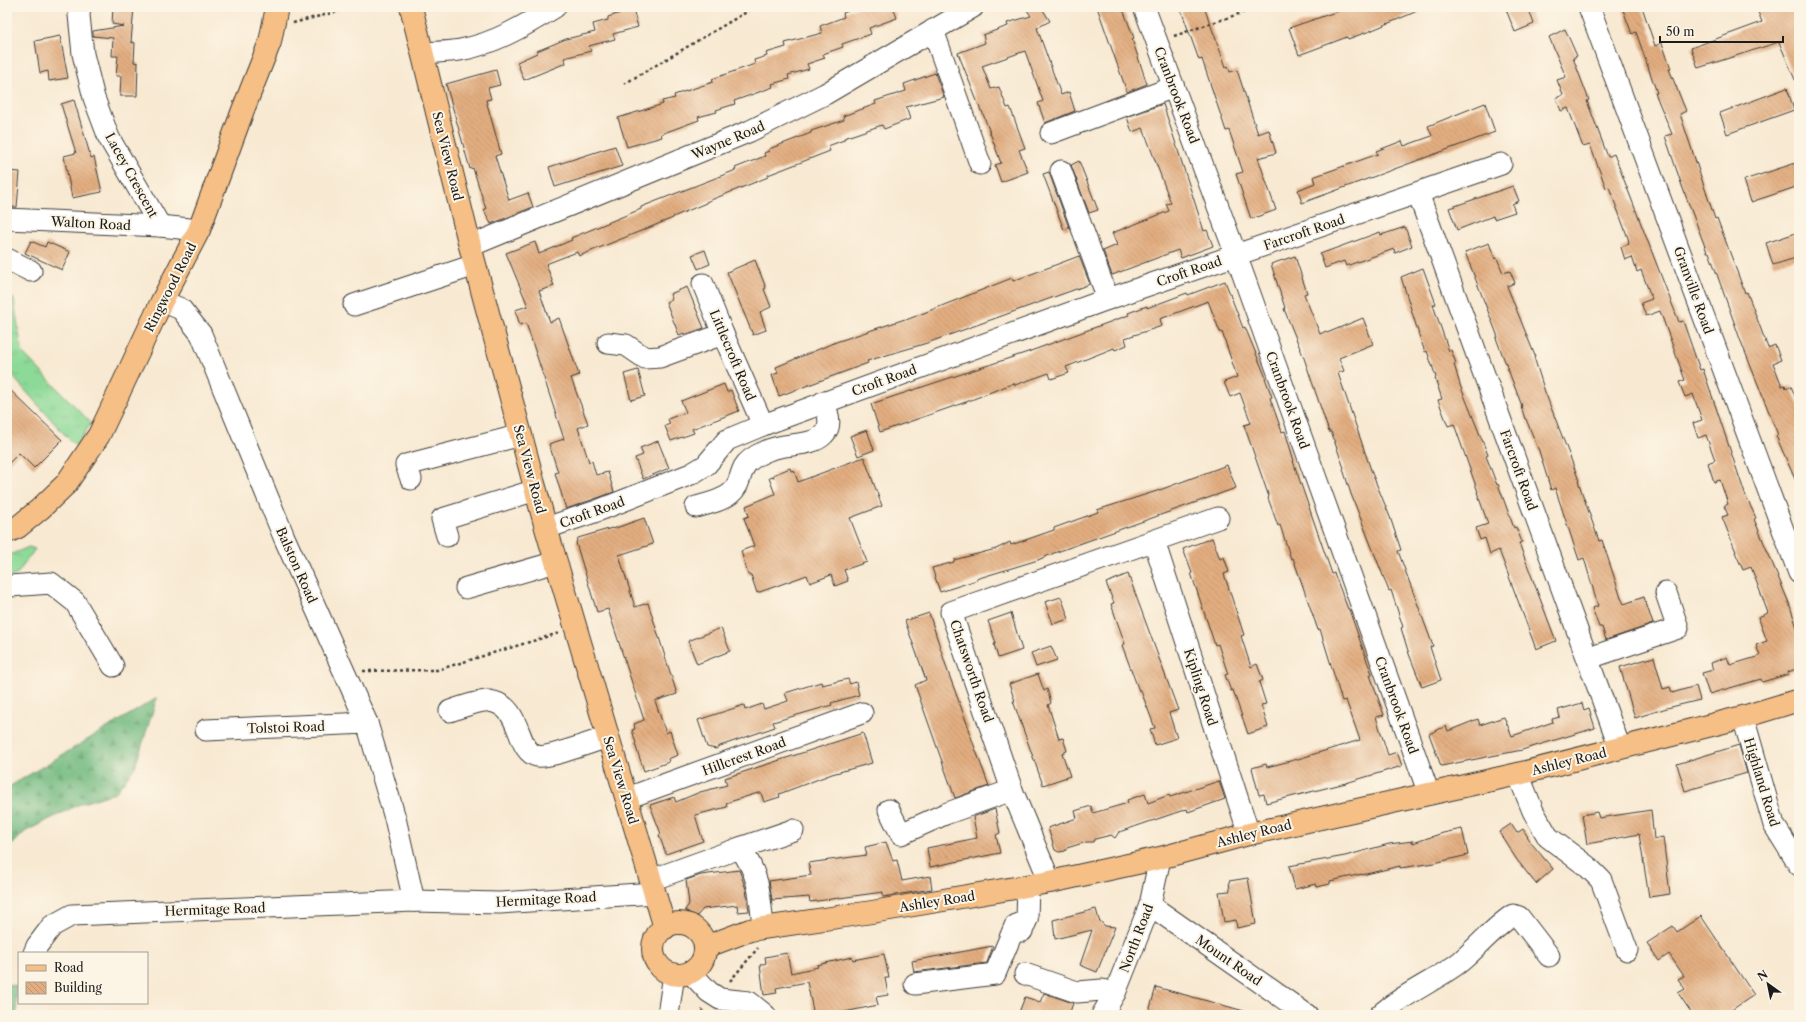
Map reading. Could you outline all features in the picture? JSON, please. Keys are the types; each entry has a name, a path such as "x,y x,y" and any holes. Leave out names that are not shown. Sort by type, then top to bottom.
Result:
{"main road":[{"name":"Ringwood Road","path":"7,532 18,527 40,509 66,484 99,435 162,301 199,230 243,110 270,42 277,7"},
{"name":"Sea View Road","path":"411,7 472,256 546,528 665,928"},
{"name":"Ashley Road","path":"705,947 750,930 761,937 1050,882 1160,858 1249,834 1518,774 1743,717 1799,700"},
{"path":"679,924 687,925 699,933 705,947 702,961 698,966 682,973 666,971 659,966 653,950 654,941 659,933 665,928 679,924"}],"street":[{"name":"Lacey Crescent","path":"80,7 79,15 83,54 97,105 109,138 160,226"},
{"path":"423,54 459,50 487,43 527,24 555,7"},
{"name":"Wayne Road","path":"354,305 472,256 750,132 825,94 973,7"},
{"name":"Cranbrook Road","path":"1144,7 1236,255 1429,794"},
{"name":"Granville Road","path":"1589,7 1799,571"},
{"path":"933,30 980,164"},
{"path":"1051,133 1174,87"},
{"name":"Farcroft Road","path":"1236,255 1501,164"},
{"path":"1061,171 1108,299"},
{"name":"Farcroft Road","path":"1418,193 1589,658 1620,748"},
{"name":"Walton Road","path":"7,219 160,226 199,230"},
{"name":"Croft Road","path":"546,528 598,511 691,474 706,465 727,440 763,425 1108,299 1236,255"},
{"path":"7,259 32,271"},
{"name":"Littlecroft Road","path":"703,284 763,425"},
{"name":"Balston Road","path":"162,301 181,309 201,334 284,537 367,724 395,818 414,901"},
{"path":"608,343 626,345 645,358 660,357 723,334"},
{"path":"696,507 714,502 730,494 740,482 744,466 761,454 775,447 807,443 825,434 829,424 828,411 823,402"},
{"path":"410,478 406,465 521,435"},
{"path":"447,536 442,519 536,490"},
{"name":"Chatsworth Road","path":"1050,882 1012,790 951,612 1218,518"},
{"name":"Kipling Road","path":"1154,541 1249,834"},
{"path":"466,588 556,562"},
{"path":"9,586 51,583 75,602 113,666"},
{"path":"1589,658 1678,628 1666,593"},
{"path":"450,710 488,701 499,705 511,714 527,750 537,756 551,754 608,737"},
{"name":"Hillcrest Road","path":"627,798 862,713"},
{"name":"Highland Road","path":"1743,717 1774,825 1799,865"},
{"name":"Tolstoi Road","path":"206,730 367,724"},
{"path":"1518,774 1533,811 1548,837 1588,867 1601,880 1627,950"},
{"path":"889,810 900,834 945,814 1012,790"},
{"name":"Hermitage Road","path":"34,952 37,946 52,926 72,915 414,901 500,903 653,886 740,848 793,830"},
{"path":"740,848 750,862 756,876 761,937"},
{"name":"North Road","path":"1102,1015 1115,993 1150,905 1160,858"},
{"path":"997,988 1027,919 1028,886"},
{"name":"Mount Road","path":"1150,905 1307,1015"},
{"path":"1380,1015 1394,1002 1459,962 1501,923 1513,915 1519,918 1549,956"},
{"path":"915,984 995,974 1015,926 1027,919"},
{"path":"668,1015 682,973 709,992 722,1004 750,1002 764,1015"},
{"path":"1025,974 1076,992 1102,990 1115,993"}],"path":[{"path":"273,28 355,7"},
{"path":"624,84 755,7"},
{"path":"1157,42 1260,7"},
{"path":"345,672 437,670 563,632"},
{"path":"722,1004 761,937"}],"green space":[{"path":"7,292 14,300 22,352 91,423 76,446 7,370"},
{"path":"29,547 35,549 17,574 7,579 7,556"},
{"path":"157,698 135,767 115,793 82,803 26,831 7,850 7,788"},
{"path":"7,984 16,986 17,1015 7,1015"}],"building":[{"path":"113,7 134,7 131,42 135,43 134,62 138,63 137,96 120,96 121,76 116,76 118,56 112,56 113,38 93,36 93,31 124,26 112,24"},
{"path":"859,7 893,7 897,18 869,28 871,34 842,44 843,47 823,54 825,58 807,64 809,69 788,75 789,79 772,84 773,87 734,101 735,104 716,110 717,112 698,117 699,120 661,134 662,137 627,147 618,118 663,104 662,101 675,98 674,95 713,82 712,79 755,64 754,60 767,56 766,53 786,47 785,43 822,33 820,26 844,17 843,13"},
{"path":"1025,7 1041,7 1050,21 1037,28 1061,95 1069,92 1075,111 1045,123 1038,103 1043,101 1025,51 982,66 991,89 999,87 1007,108 1010,107 1025,148 1019,150 1028,172 1001,182 995,165 1001,163 982,111 958,53 985,43 983,35 1008,26 1007,23 1031,16"},
{"path":"1097,7 1122,7 1134,38 1132,39 1147,84 1127,92"},
{"path":"1180,7 1204,7 1226,67 1228,66 1230,72 1237,70 1258,134 1269,130 1276,153 1258,158 1276,210 1251,219 1236,174 1243,172 1229,130 1226,131 1202,59 1199,60"},
{"path":"1350,7 1427,7 1370,31 1348,39 1347,37 1299,55 1289,28"},
{"path":"1505,7 1528,7 1534,24 1515,32"},
{"path":"1631,7 1642,7 1655,46 1662,43 1671,69 1669,69 1686,111 1680,114 1715,219 1717,218 1745,293 1747,292 1768,348 1775,345 1781,360 1773,363 1782,386 1785,385 1786,388 1791,386 1799,406 1799,488 1776,436 1778,435 1740,339 1709,252 1707,252 1682,186 1665,136 1672,134 1655,93 1657,93 1636,32 1632,34 1623,10"},
{"path":"1756,7 1794,7 1799,20 1799,89 1779,42 1698,68 1691,48 1762,22"},
{"path":"633,9 638,27 613,34 615,39 589,46 591,51 564,58 566,63 524,80 517,62 537,53 537,51 566,39 595,32 593,24 608,20 608,17"},
{"path":"1565,29 1577,56 1573,58 1608,157 1614,154 1679,322 1683,321 1700,370 1703,369 1745,494 1756,518 1754,519 1789,603 1799,634 1799,668 1788,672 1789,674 1762,682 1761,679 1709,694 1702,673 1713,670 1711,663 1727,657 1730,665 1760,656 1756,645 1767,641 1758,617 1768,613 1751,567 1743,570 1722,517 1728,515 1724,506 1728,504 1720,480 1714,482 1708,463 1715,460 1706,435 1698,438 1693,423 1702,420 1693,394 1685,397 1679,382 1685,380 1660,311 1646,316 1641,303 1652,299 1641,270 1637,272 1632,257 1625,260 1621,247 1629,244 1628,238 1609,187 1606,188 1590,145 1583,147 1568,108 1561,111 1556,98 1563,95 1557,80 1566,77 1549,37"},
{"path":"60,36 68,78 49,81 48,71 40,73 35,41"},
{"path":"496,70 500,85 488,88 491,99 486,100 501,154 495,156 509,200 528,193 533,207 491,224 484,210 486,209 473,168 470,169 446,84"},
{"path":"935,73 944,97 906,107 910,119 884,129 882,125 844,138 844,140 828,146 830,151 768,175 768,177 706,202 673,218 579,256 577,252 546,264 554,286 539,291 550,322 559,318 579,375 571,378 588,424 578,428 589,462 592,461 596,475 608,472 614,492 566,509 555,473 558,472 549,444 564,439 526,323 520,325 515,310 528,306 506,253 535,242 539,254 572,240 571,238 641,209 641,207 736,170 735,168 765,156 764,153 769,151 769,149 811,133 811,131 844,120 843,116 876,104 875,101 906,91 904,84"},
{"path":"1787,88 1794,110 1727,134 1720,113"},
{"path":"74,100 91,158 94,157 102,192 72,198 64,156 76,153 61,104"},
{"path":"1485,103 1495,132 1302,203 1298,190 1315,183 1313,177 1378,154 1376,151 1402,141 1404,146 1432,136 1428,126"},
{"path":"1163,104 1204,231 1207,230 1213,246 1181,258 1178,250 1112,275 1103,251 1117,245 1112,233 1169,211 1166,204 1171,203 1143,128 1132,132 1127,117"},
{"path":"615,146 622,166 555,187 549,167"},
{"path":"1079,161 1098,210 1089,213 1071,165"},
{"path":"1799,162 1799,186 1751,202 1744,180"},
{"path":"7,171 20,172 17,207 7,207"},
{"path":"1049,172 1069,228 1064,230 1043,174"},
{"path":"1513,186 1519,201 1512,204 1515,212 1494,219 1493,216 1457,230 1449,208"},
{"path":"1405,227 1412,246 1395,253 1394,249 1346,266 1344,261 1325,268 1320,254 1380,232 1381,235"},
{"path":"1799,232 1799,257 1773,265 1766,243"},
{"path":"31,241 45,247 47,242 70,252 62,270 25,253"},
{"path":"1489,243 1495,259 1497,258 1503,273 1510,271 1515,283 1507,286 1535,356 1534,357 1545,392 1574,467 1599,541 1602,540 1621,598 1624,604 1644,597 1653,624 1606,640 1602,627 1599,627 1592,608 1598,606 1584,558 1579,560 1555,488 1551,490 1539,451 1525,419 1522,406 1496,338 1498,337 1465,252"},
{"path":"705,250 710,264 698,269 692,255"},
{"path":"1079,256 1090,284 927,343 867,361 868,363 779,396 772,375 778,373 776,367 836,342 905,319 906,320 1012,278 1013,281"},
{"path":"1295,256 1307,293 1304,294 1320,334 1326,331 1327,333 1363,318 1373,344 1339,358 1344,371 1338,373 1372,473 1390,517 1401,550 1398,551 1433,646 1430,647 1441,680 1422,687 1409,654 1401,628 1403,627 1391,590 1389,591 1351,494 1343,469 1344,468 1331,432 1329,432 1304,358 1284,309 1285,308 1271,264"},
{"path":"755,260 766,288 764,289 771,307 760,312 766,330 753,335 727,272"},
{"path":"1423,268 1436,304 1433,305 1449,351 1451,350 1456,363 1454,364 1460,385 1488,455 1486,456 1497,485 1498,484 1514,528 1516,527 1522,542 1519,543 1556,641 1536,649 1499,550 1490,554 1485,538 1480,540 1476,528 1488,524 1454,424 1448,426 1438,400 1442,399 1435,378 1436,377 1427,351 1425,352 1420,338 1401,277"},
{"path":"1225,281 1243,328 1245,327 1266,378 1272,397 1270,398 1282,432 1285,431 1293,461 1332,574 1334,573 1349,609 1372,674 1370,675 1384,715 1376,717 1388,755 1397,752 1402,766 1346,783 1266,803 1264,794 1259,795 1252,768 1266,764 1267,767 1298,759 1360,740 1346,700 1342,701 1320,629 1318,630 1293,558 1291,559 1280,525 1278,526 1268,498 1269,497 1244,425 1251,423 1240,393 1230,397 1224,382 1237,377 1222,332 1220,332 1208,301 1160,319 1162,326 1125,338 1127,345 1115,350 1114,348 1066,367 1069,373 1051,379 1049,373 1015,385 1014,383 966,402 880,432 871,404 1028,352 1129,315 1128,313 1147,306 1147,308 1187,293 1188,295"},
{"path":"687,287 704,328 684,335 684,333 679,335 666,302 672,299 670,294"},
{"path":"638,370 645,396 631,400 624,374"},
{"path":"724,384 727,392 731,390 739,411 692,429 694,433 671,441 665,426 670,424 668,419 686,412 681,401"},
{"path":"7,387 62,440 34,468 19,453 7,465"},
{"path":"867,430 874,450 858,456 850,436"},
{"path":"658,441 669,468 643,479 635,458 643,455 640,448"},
{"path":"864,457 882,506 850,518 867,562 844,570 848,581 835,586 831,575 810,583 807,575 757,593 751,575 748,575 741,551 754,546 744,518 749,516 746,506 775,494 769,478 774,477 773,475 790,468 791,471 794,470 798,482"},
{"path":"1227,465 1236,488 1038,560 940,592 932,568 954,562 954,560 996,549 1010,542 1011,545 1054,530 1054,528 1098,512 1097,510 1157,491"},
{"path":"644,518 653,544 619,555 635,607 648,603 677,694 655,701 666,733 670,731 678,755 668,759 669,762 644,771 632,730 635,729 634,724 644,720 608,609 597,612 576,543 578,538 612,528 613,529"},
{"path":"1212,538 1220,559 1224,557 1229,572 1224,574 1244,635 1241,636 1251,667 1257,664 1263,680 1259,682 1266,704 1261,705 1268,727 1248,734 1233,690 1231,691 1225,675 1228,674 1218,644 1215,645 1183,549"},
{"path":"1128,574 1178,710 1169,713 1177,738 1155,745 1150,729 1155,728 1122,645 1125,644 1111,604 1114,603 1106,583"},
{"path":"1061,597 1069,619 1053,624 1045,602"},
{"path":"929,613 948,672 989,786 955,798 915,685 926,680 905,621"},
{"path":"1011,613 1022,650 998,658 994,644 996,643 988,621"},
{"path":"721,628 730,651 697,664 688,641"},
{"path":"1051,646 1057,660 1036,667 1031,653"},
{"path":"1654,657 1663,689 1670,687 1672,693 1696,686 1700,700 1635,718 1620,667"},
{"path":"1038,674 1044,691 1047,689 1051,703 1048,705 1059,739 1063,738 1067,751 1062,753 1070,776 1043,785 1013,701 1015,701 1009,684"},
{"path":"848,679 850,684 856,682 859,695 831,703 832,705 773,722 775,727 720,746 716,749 707,747 698,720 744,705 745,710 762,704 764,709 788,701 785,693 821,682 822,685"},
{"path":"1582,703 1584,710 1589,708 1595,728 1522,750 1441,766 1429,734 1446,726 1448,731 1478,719 1480,725 1504,717 1512,736 1553,722 1552,719 1560,717 1558,710"},
{"path":"863,733 872,763 832,774 779,794 780,797 764,802 761,793 758,793 726,803 727,807 695,815 703,841 666,854 659,835 661,834 650,805 674,797 676,802 700,792 727,785 725,778"},
{"path":"1739,745 1747,773 1685,791 1677,764"},
{"path":"1219,781 1225,799 1188,812 1187,809 1119,832 1115,838 1111,835 1095,839 1093,842 1086,842 1067,848 1065,851 1059,852 1055,850 1048,828 1077,818 1075,811 1091,806 1093,813 1128,803 1127,800 1145,794 1148,803 1169,795 1170,797"},
{"path":"995,809 1000,833 996,835 1000,853 930,867 927,848 977,838 973,817"},
{"path":"1651,810 1654,839 1663,837 1670,894 1649,897 1639,834 1587,844 1582,815 1597,812 1599,818"},
{"path":"1511,824 1517,833 1523,829 1532,844 1553,869 1536,884 1517,860 1499,832"},
{"path":"1462,829 1468,855 1434,863 1400,868 1400,866 1330,881 1330,884 1317,887 1316,884 1295,889 1289,866 1345,856 1389,844 1413,841 1413,843 1443,833"},
{"path":"886,842 893,861 897,860 902,881 930,876 932,889 883,897 883,892 810,902 809,897 772,900 769,881 811,875 808,863 867,855 865,847"},
{"path":"739,870 746,889 749,911 738,912 737,905 703,909 696,917 685,910 689,904 686,880 701,875"},
{"path":"1248,878 1256,924 1237,928 1236,920 1224,922 1219,892 1230,891 1229,881"},
{"path":"1096,909 1099,920 1105,926 1115,927 1097,972 1080,965 1092,930 1055,939 1053,920"},
{"path":"1701,916 1754,995 1724,1015 1693,1015 1678,993 1685,989 1678,979 1684,976 1669,954 1659,961 1647,943 1673,926 1677,932"},
{"path":"993,946 987,963 914,972 912,961"},
{"path":"787,953 791,973 852,957 853,960 884,954 889,978 885,978 888,995 876,997 878,1005 830,1015 814,1015 807,982 776,988 777,993 764,995 760,965 766,963 765,957"},
{"path":"1156,987 1244,1011 1244,1015 1148,1015"},
{"path":"1044,993 1073,1003 1070,1012 1072,1015 1018,1015 1025,997 1040,1002"}]}
